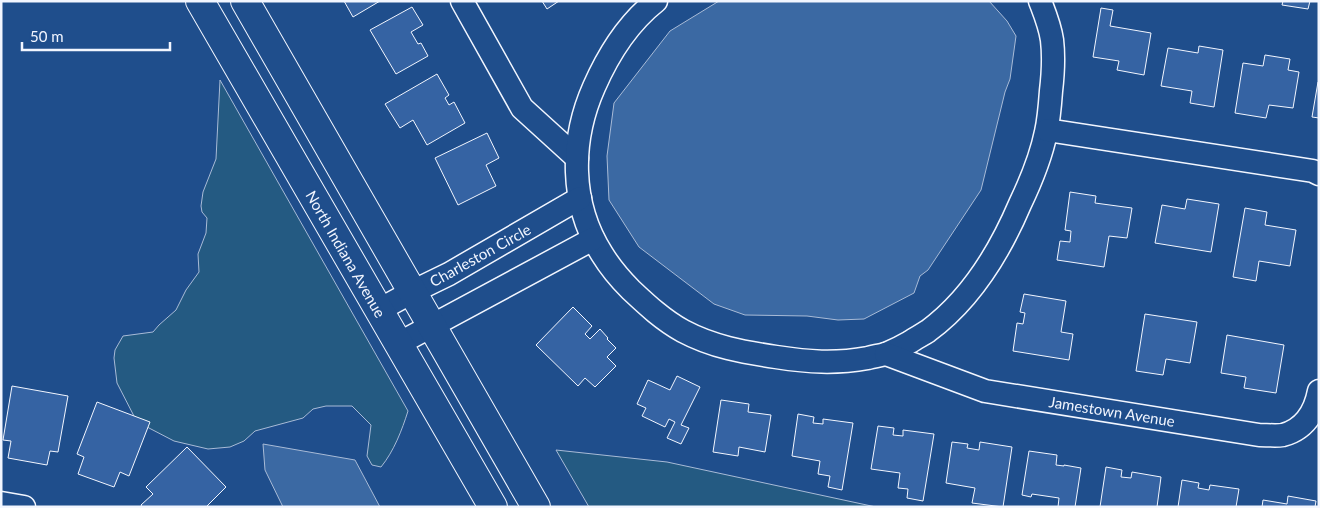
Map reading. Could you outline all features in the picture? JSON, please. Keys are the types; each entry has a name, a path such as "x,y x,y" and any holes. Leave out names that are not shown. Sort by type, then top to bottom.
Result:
{"main road":[{"name":"North Indiana Avenue","path":"200,1 493,507"},
{"path":"245,1 536,507"}],"street":[{"path":"462,1 522,108 577,158"},
{"path":"656,1 642,12 628,28 600,73 588,100 580,127 577,158 577,180 587,225 602,255 612,268 642,301 664,319 685,332 731,350 805,362 845,361 886,354 928,331 963,298 989,264 1010,227 1039,159 1047,130 1053,68 1052,40 1040,1"},
{"path":"1047,130 1313,171 1319,174"},
{"name":"Charleston Circle","path":"379,310 449,274 580,198"},
{"path":"398,344 593,239"},
{"name":"Jamestown Avenue","path":"886,354 985,391 1259,435 1282,435 1298,428 1308,419 1317,405 1319,391"},
{"path":"1,503 24,507"}],"shaded area":[{"path":"719,1 989,1 1007,21 1016,36 1010,79 1005,92 981,190 928,270 920,276 914,293 864,319 838,320 807,316 745,315 714,304 639,247 609,200 607,156 614,103 670,31"},
{"path":"220,80 408,411 397,440 381,467 372,465 367,456 371,425 352,406 326,406 313,409 303,418 255,431 244,441 230,447 208,449 174,441 136,420 117,383 115,350 123,336 153,332 176,310 186,290 199,272 198,254 206,233 207,218 202,212 201,206 203,192 216,159"},
{"path":"263,444 355,460 380,507 283,507 265,470"},
{"path":"556,450 667,462 876,507 589,507"}],"building":[{"path":"344,1 380,1 353,17"},
{"path":"542,1 559,1 547,9"},
{"path":"1283,1 1310,1 1308,9 1282,5"},
{"path":"412,7 423,25 411,32 418,44 421,43 428,56 396,74 370,30"},
{"path":"1101,8 1113,10 1110,26 1151,33 1144,75 1117,70 1119,61 1093,57"},
{"path":"1199,46 1223,50 1214,107 1190,103 1192,91 1161,86 1168,48 1198,53"},
{"path":"1265,55 1290,59 1288,70 1299,72 1293,108 1269,105 1266,118 1235,113 1243,63 1263,66"},
{"path":"437,74 449,95 445,98 449,105 454,102 465,123 427,145 413,120 400,128 385,104"},
{"path":"1319,82 1319,118 1312,117"},
{"path":"487,133 499,158 486,165 496,186 458,205 435,158"},
{"path":"1070,192 1096,196 1095,203 1132,208 1127,238 1109,236 1104,267 1057,260 1060,241 1070,242 1071,231 1065,230"},
{"path":"1187,199 1219,204 1211,252 1155,243 1162,205 1185,209"},
{"path":"1245,208 1267,212 1265,225 1296,230 1290,266 1259,261 1256,281 1233,277"},
{"path":"1024,294 1066,301 1061,332 1073,334 1069,360 1013,351 1017,323 1023,324 1025,313 1020,312"},
{"path":"573,307 592,326 585,334 590,339 600,329 616,348 607,357 616,366 595,387 585,378 578,386 536,345"},
{"path":"1145,314 1197,322 1190,363 1166,359 1163,375 1136,371"},
{"path":"1227,335 1284,345 1276,393 1244,388 1246,377 1221,373"},
{"path":"677,376 700,387 681,425 689,428 681,444 667,438 675,422 669,419 665,427 642,416 646,408 637,404 648,380 670,390"},
{"path":"12,386 68,396 58,452 50,451 47,465 8,458 11,441 3,440"},
{"path":"721,400 749,404 748,412 771,415 765,452 739,447 738,456 713,452"},
{"path":"97,402 150,422 129,476 120,472 114,487 78,474 84,457 77,454"},
{"path":"798,414 814,417 813,423 823,424 823,419 853,423 842,490 828,487 830,476 818,474 820,461 792,456"},
{"path":"878,426 894,428 893,435 903,436 903,430 934,434 923,501 907,498 908,489 898,488 900,473 871,469"},
{"path":"952,442 968,444 967,448 979,450 980,442 1012,447 1003,507 972,503 975,488 946,483"},
{"path":"187,447 226,487 206,507 142,507 141,505 153,494 146,487"},
{"path":"1029,451 1057,455 1056,465 1081,468 1075,507 1058,507 1059,498 1032,494 1031,497 1022,495"},
{"path":"1106,467 1122,470 1121,477 1131,478 1132,472 1161,477 1157,507 1100,507"},
{"path":"1182,480 1199,483 1198,488 1209,490 1210,485 1239,489 1236,507 1178,507"},
{"path":"1288,496 1316,501 1315,507 1262,507 1263,500 1287,504"}]}
